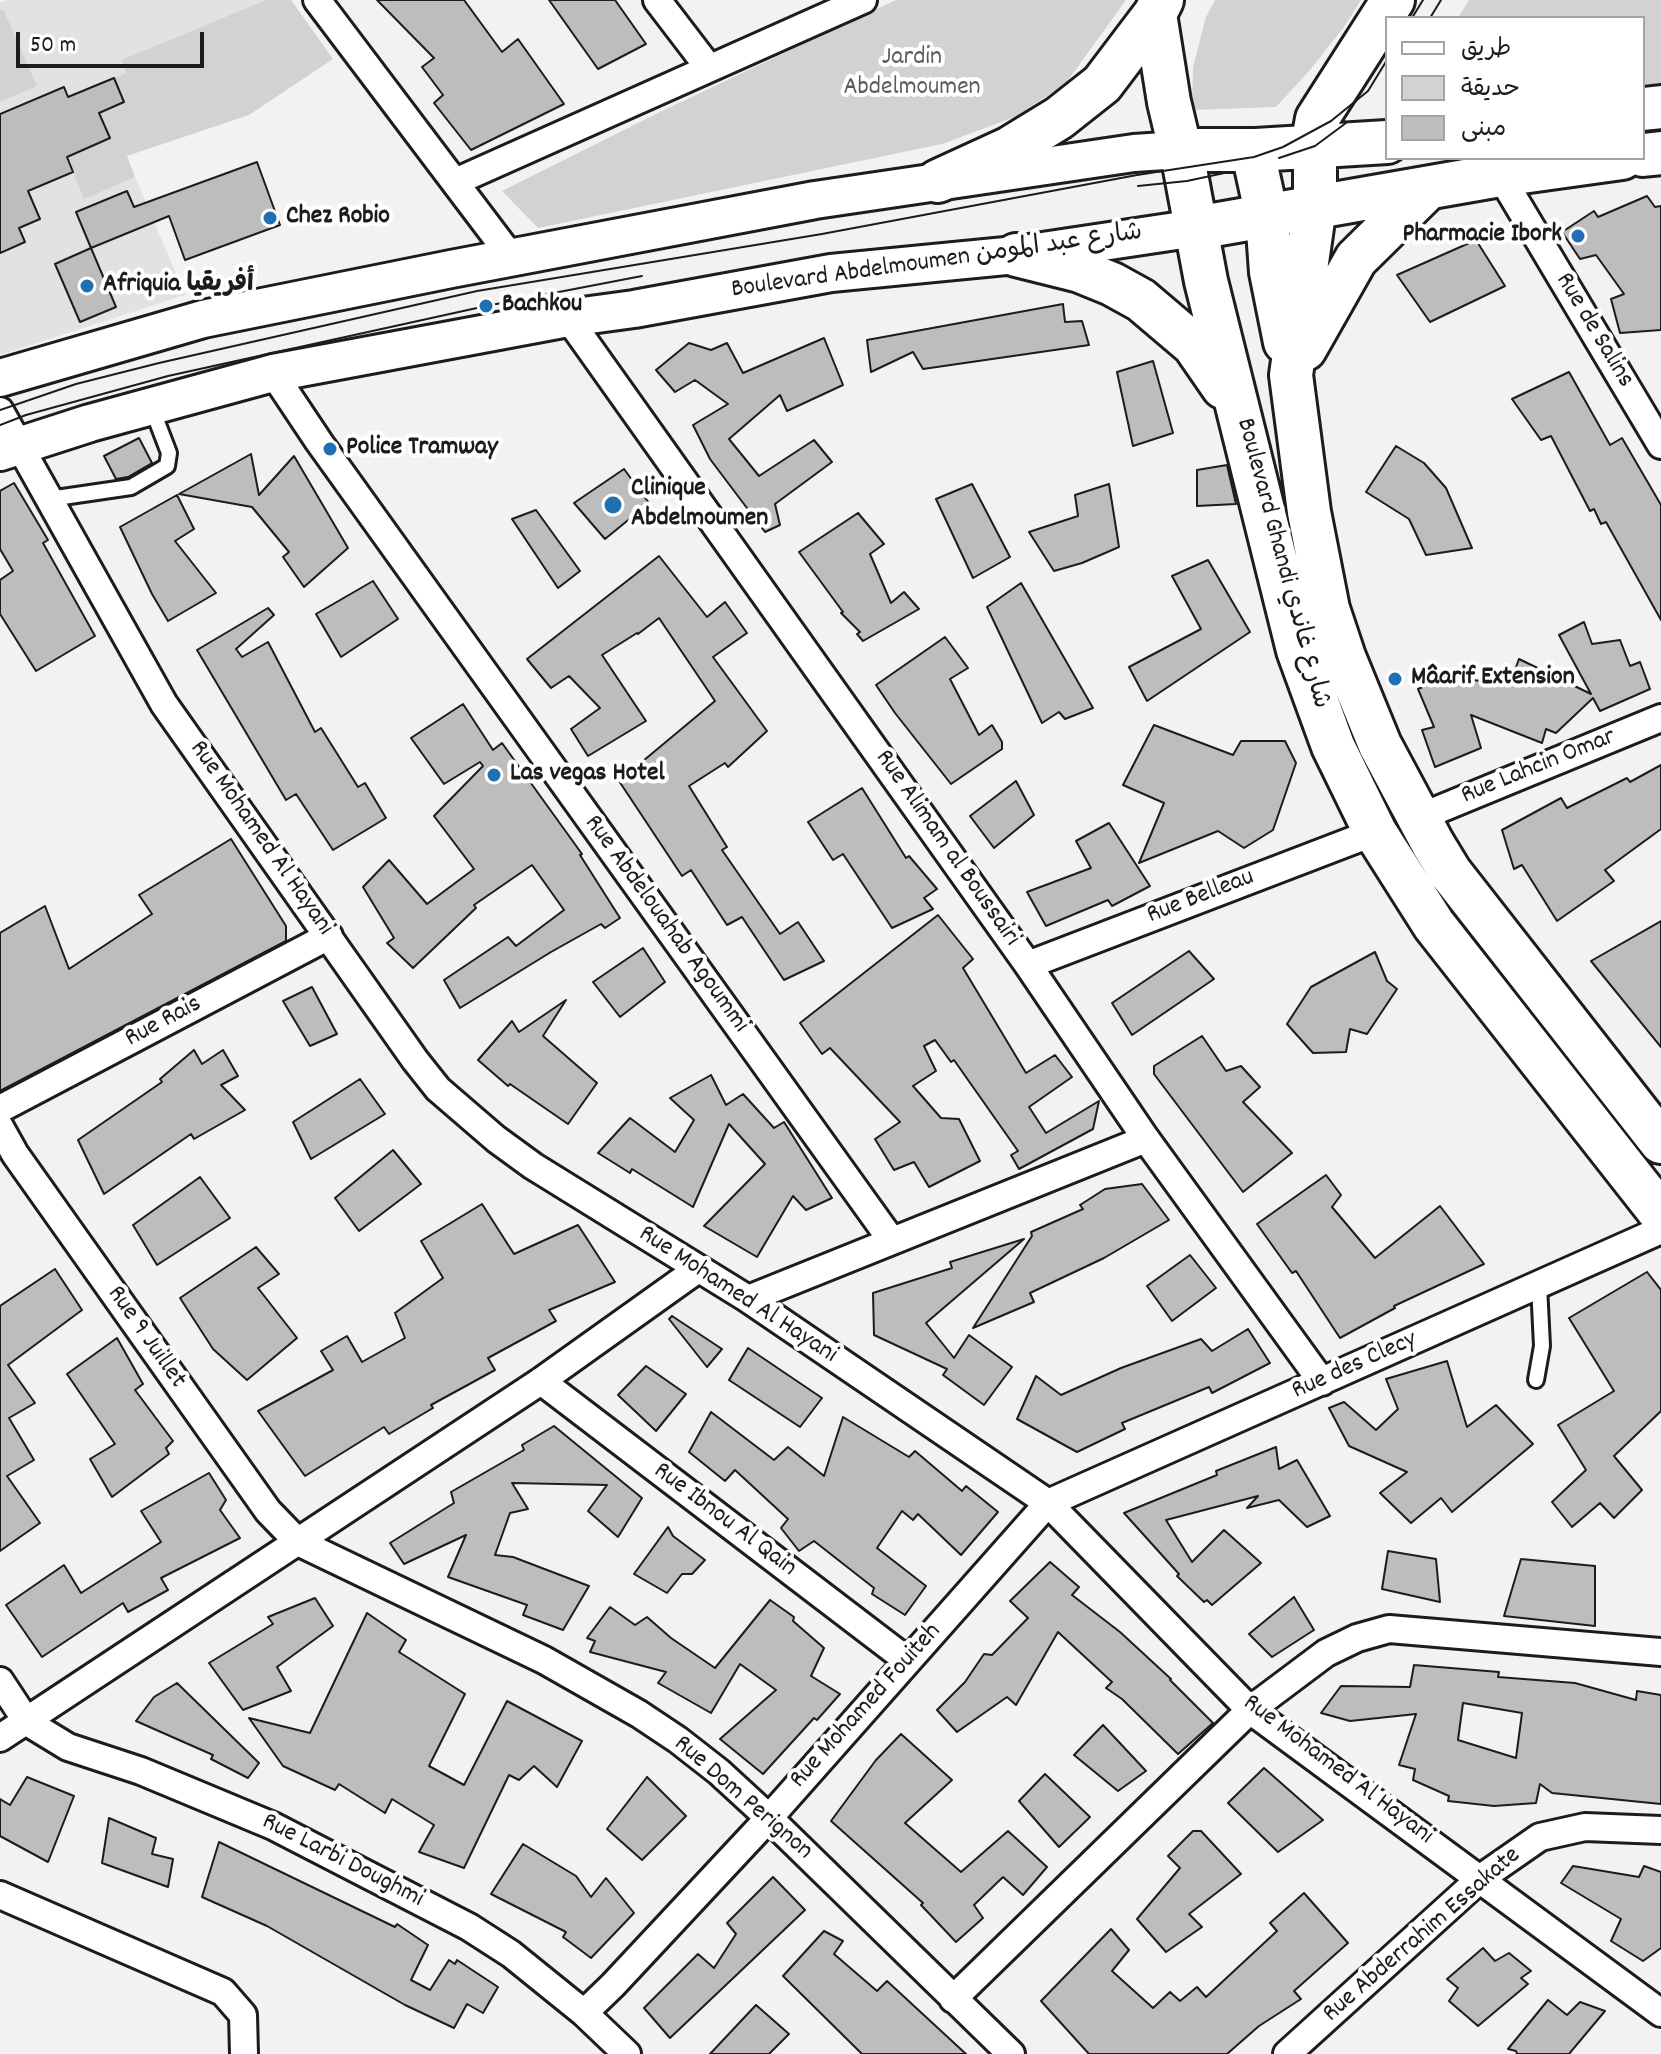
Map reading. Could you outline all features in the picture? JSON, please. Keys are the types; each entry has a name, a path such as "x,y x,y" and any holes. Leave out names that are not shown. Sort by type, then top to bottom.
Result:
{"main road":[{"name":"Boulevard Ghandi شارع غاندي","path":"1291,375 1315,206 1317,119 1393,0"},
{"name":"Boulevard Ghandi شارع غاندي","path":"1159,7 1169,102 1240,417 1298,650 1333,746 1375,832 1434,925 1661,1214"},
{"path":"938,181 1010,148 1059,118 1102,84 1159,7"},
{"path":"0,378 203,319 815,200 1134,153 1385,142"},
{"name":"Boulevard Ghandi شارع غاندي","path":"1256,150 1254,157 1267,216 1271,272 1291,375 1309,512 1328,609 1344,657 1380,745 1450,872 1661,1142"},
{"name":"Boulevard Abdelmoumen شارع عبد المومن","path":"9,449 273,373 568,318 831,273 1016,255 1196,228 1500,175 1608,160"},
{"path":"1291,375 1356,259 1428,188"},
{"path":"1016,255 1080,271 1141,300 1194,345 1216,373 1240,417"}],"street":[{"path":"317,0 512,258"},
{"path":"657,0 709,68"},
{"path":"455,182 863,0"},
{"name":"Rue de Salins","path":"1500,175 1661,445"},
{"name":"Rue Alimam al Boussairi","path":"568,318 1028,965 1146,1139 1322,1382"},
{"name":"Rue Abdelouahab Agoummi","path":"273,373 319,442 892,1241"},
{"name":"Rue Mohamed Al Hayani","path":"0,411 9,449 49,499 164,704 438,1089 533,1166 748,1299 1048,1503 1250,1710 1661,2013"},
{"name":"Rue Lahcin Omar","path":"1418,818 1661,718"},
{"name":"Rue Belleau","path":"1028,965 1375,832"},
{"name":"Rue Rais","path":"0,1109 329,936"},
{"name":"Rue 9 Juillet","path":"0,1127 15,1154 268,1511 298,1542"},
{"path":"748,1299 1146,1139"},
{"name":"Rue des Clecy","path":"1048,1503 1661,1230"},
{"path":"0,1738 541,1381 698,1269"},
{"name":"Rue Ibnou Al Qain","path":"541,1381 908,1661"},
{"name":"Rue Mohamed Fouiteh","path":"584,2013 769,1818 1048,1503"},
{"name":"Rue Dom Perignon","path":"298,1542 544,1660 639,1714 719,1772 1011,2054"},
{"path":"953,1999 1250,1710 1326,1653 1357,1638 1389,1629 1661,1652"},
{"path":"0,1681 27,1722"},
{"name":"Rue Larbi Doughmi","path":"27,1722 68,1747 141,1771 273,1826 405,1892 511,1954 584,2013 627,2054"},
{"name":"Rue Abderrahim Essakate","path":"1287,2054 1481,1878 1540,1837 1585,1827 1661,1830"},
{"path":"0,1895 223,1992 243,2015 244,2054"}],"lane":[{"path":"49,499 131,487 167,466 169,453 151,406"},
{"path":"1536,1380 1542,1346 1539,1285"}],"shaded area":[{"path":"7,0 266,0 121,60 126,73 114,78 124,102 84,198 135,177 185,295 0,355 0,3"}],"green space":[{"path":"266,0 291,0 333,59 249,115 127,156 135,177 84,199 67,157 110,138 99,113 124,102 114,78 126,73 121,60"},
{"name":"Jardin Abdelmoumen","path":"896,0 1126,0 1066,83 1017,116 942,144 538,228 502,191 662,111"},
{"path":"1215,0 1361,0 1310,70 1276,107 1192,110 1193,67 1206,17"},
{"path":"1469,0 1661,0 1661,83 1645,85 1645,16 1459,16"},
{"path":"3,9 37,86 0,102 0,11"}],"building":[{"path":"377,0 464,0 502,52 518,39 564,104 471,150 434,103 443,95 422,67 434,58"},
{"path":"549,0 615,0 646,44 598,69"},
{"path":"114,78 124,102 99,113 110,138 67,157 73,172 28,191 40,219 19,228 25,242 0,253 0,114 64,87 68,97"},
{"path":"257,162 280,225 185,260 169,216 91,248 76,212 127,191 134,207"},
{"path":"1647,196 1655,207 1661,206 1661,330 1620,333 1611,299 1624,294 1596,255 1580,259 1562,232 1594,211 1598,217"},
{"path":"1476,240 1505,286 1430,322 1397,275"},
{"path":"91,248 116,307 80,322 55,264"},
{"path":"1063,304 1065,322 1082,321 1089,345 923,369 913,352 871,372 867,340"},
{"path":"824,338 843,385 787,411 780,395 729,439 759,476 814,440 832,462 775,504 780,525 765,532 710,459 693,425 728,404 695,380 675,392 656,370 689,343 711,350 727,343 743,373"},
{"path":"1153,361 1173,433 1133,446 1117,372"},
{"path":"1569,372 1610,445 1622,438 1661,505 1661,620 1606,522 1601,524 1594,509 1590,511 1551,436 1541,440 1512,399"},
{"path":"139,438 152,463 128,477 116,479 104,456"},
{"path":"1396,446 1424,463 1446,488 1472,548 1426,555 1409,519 1366,492"},
{"path":"251,454 259,495 294,456 348,548 304,587 283,557 289,552 252,507 179,494"},
{"path":"1227,465 1236,504 1197,506 1197,470"},
{"path":"624,469 649,503 605,539 574,503"},
{"path":"14,483 48,540 43,543 95,636 36,671 0,614 0,580 13,571 0,549 0,491"},
{"path":"972,484 1010,557 973,578 936,499"},
{"path":"1109,484 1119,547 1054,571 1029,532 1078,516 1075,495"},
{"path":"177,495 194,529 175,541 216,593 168,621 120,527"},
{"path":"536,510 580,571 558,588 512,519"},
{"path":"858,513 884,544 870,554 891,603 904,592 919,609 863,641 857,634 860,632 841,613 799,552"},
{"path":"659,556 707,617 725,602 747,633 713,657 767,731 728,767 725,763 689,786 727,847 722,850 780,934 798,922 824,961 784,980 742,917 727,925 691,870 682,876 619,781 715,701 659,618 602,655 646,721 588,756 571,729 600,708 569,676 551,688 527,659"},
{"path":"1208,560 1250,632 1147,701 1129,667 1201,629 1172,576"},
{"path":"373,581 398,619 341,657 316,614"},
{"path":"1021,583 1093,708 1065,719 1059,712 1042,723 987,607"},
{"path":"268,608 274,615 236,649 242,657 268,642 315,732 321,728 358,787 365,783 386,818 333,850 296,794 286,800 197,650"},
{"path":"1584,622 1592,644 1620,640 1630,666 1640,662 1650,689 1600,711 1593,698 1556,733 1546,729 1542,743 1471,715 1481,748 1435,767 1422,730 1434,727 1418,689 1467,668 1471,680 1510,683 1519,659 1591,694 1559,635"},
{"path":"945,637 968,668 950,679 979,735 992,725 1002,742 1002,749 951,784 876,685"},
{"path":"463,704 493,750 502,743 582,854 620,918 605,928 601,924 551,952 460,1008 444,980 508,937 516,946 564,910 532,865 474,905 476,908 413,968 387,943 394,938 363,887 389,860 427,904 474,869 434,816 483,766 480,762 444,784 411,738"},
{"path":"1154,725 1233,755 1241,741 1285,741 1296,763 1273,830 1244,848 1218,831 1139,863 1164,803 1123,785"},
{"path":"1661,765 1661,829 1605,870 1614,881 1557,921 1522,865 1514,869 1502,830 1561,798 1567,808 1627,778 1630,782"},
{"path":"1016,781 1034,815 994,848 970,816"},
{"path":"862,788 906,858 909,856 937,889 924,898 933,909 892,928 843,854 833,860 808,822"},
{"path":"1109,823 1150,886 1112,906 1108,900 1046,926 1027,892 1091,868 1076,841"},
{"path":"231,839 286,926 286,941 0,1091 0,933 45,906 69,969 152,914 139,895"},
{"path":"938,915 973,959 963,968 1026,1073 1055,1055 1072,1077 1029,1107 1046,1133 1099,1101 1093,1129 1019,1169 1011,1155 1018,1151 954,1060 951,1062 935,1040 924,1046 936,1071 913,1086 941,1118 959,1119 980,1161 929,1187 914,1162 894,1170 875,1139 900,1122 830,1048 822,1054 800,1023"},
{"path":"1661,921 1661,1047 1591,961"},
{"path":"643,948 665,982 620,1017 593,982"},
{"path":"1189,951 1214,979 1132,1035 1112,1003"},
{"path":"1375,952 1387,981 1397,989 1367,1034 1350,1029 1346,1052 1313,1053 1287,1024 1311,987"},
{"path":"312,987 337,1034 310,1046 283,1001"},
{"path":"566,1000 543,1036 597,1083 568,1124 510,1084 508,1086 478,1060 512,1021 519,1032"},
{"path":"1202,1036 1226,1071 1241,1066 1260,1087 1243,1102 1292,1153 1243,1192 1154,1074 1154,1066"},
{"path":"194,1050 202,1064 223,1050 238,1076 221,1085 245,1110 194,1139 191,1134 104,1194 78,1140 162,1082 160,1079"},
{"path":"711,1075 726,1105 743,1094 774,1128 784,1122 832,1198 806,1210 793,1196 757,1257 704,1226 765,1164 729,1124 693,1207 632,1169 630,1173 598,1153 630,1118 675,1152 694,1120 670,1098"},
{"path":"360,1079 385,1114 311,1159 293,1122"},
{"path":"393,1150 421,1184 359,1231 335,1198"},
{"path":"1326,1175 1341,1195 1332,1207 1375,1258 1440,1206 1484,1264 1394,1306 1340,1338 1296,1271 1292,1273 1257,1224"},
{"path":"200,1177 230,1218 157,1265 133,1225"},
{"path":"1142,1184 1169,1220 1104,1258 1030,1293 1034,1302 973,1328 1032,1236 1031,1232 1083,1209 1080,1205 1105,1189"},
{"path":"482,1204 514,1254 578,1225 615,1282 549,1310 556,1321 488,1358 495,1370 431,1405 433,1408 389,1434 384,1427 305,1476 258,1411 333,1370 321,1351 347,1336 362,1362 405,1338 395,1313 443,1278 421,1241"},
{"path":"1024,1239 926,1323 954,1358 969,1335 1012,1367 984,1405 943,1375 947,1369 874,1335 873,1293 952,1268 950,1262"},
{"path":"256,1247 279,1274 258,1288 297,1338 247,1380 213,1349 180,1298"},
{"path":"1190,1255 1216,1288 1172,1321 1147,1286"},
{"path":"55,1269 82,1310 8,1365 35,1403 9,1418 34,1460 7,1476 40,1523 0,1551 0,1306"},
{"path":"1647,1272 1661,1290 1661,1411 1614,1456 1642,1490 1614,1518 1600,1503 1572,1527 1552,1502 1586,1470 1558,1425 1614,1391 1569,1318"},
{"path":"672,1316 722,1349 707,1367 669,1319"},
{"path":"1248,1329 1270,1363 1212,1393 1209,1387 1122,1423 1125,1429 1077,1452 1017,1419 1036,1376 1061,1395 1121,1368 1201,1339 1212,1351"},
{"path":"117,1338 143,1384 135,1390 173,1441 166,1448 169,1454 112,1497 90,1459 115,1444 67,1374"},
{"path":"748,1348 822,1398 800,1427 729,1380"},
{"path":"1447,1361 1467,1427 1496,1405 1533,1444 1452,1512 1441,1498 1411,1523 1380,1493 1407,1472 1349,1446 1329,1408 1344,1402 1376,1430 1398,1409 1386,1379"},
{"path":"646,1366 686,1394 656,1431 618,1395"},
{"path":"711,1412 774,1460 788,1447 824,1476 843,1417 909,1457 915,1451 962,1491 966,1486 998,1512 961,1555 918,1514 913,1520 902,1511 877,1548 926,1586 905,1615 872,1594 874,1588 814,1541 799,1551 781,1528 788,1519 735,1470 725,1481 689,1452"},
{"path":"554,1426 642,1498 618,1537 588,1511 607,1485 512,1483 528,1509 510,1513 495,1555 513,1557 589,1586 563,1630 523,1615 527,1605 448,1577 466,1535 404,1564 390,1543 454,1503 451,1492 524,1450 522,1445"},
{"path":"1276,1447 1279,1469 1297,1460 1330,1516 1307,1527 1279,1500 1247,1508 1258,1496 1166,1520 1192,1562 1224,1530 1261,1563 1212,1605 1207,1600 1204,1602 1177,1576 1179,1574 1124,1513"},
{"path":"209,1473 226,1500 220,1510 240,1538 161,1578 168,1590 128,1612 123,1603 42,1657 6,1605 64,1565 81,1593 161,1542 141,1511"},
{"path":"668,1527 673,1536 705,1560 692,1574 682,1574 667,1593 634,1574"},
{"path":"1388,1551 1436,1559 1440,1602 1382,1589"},
{"path":"1521,1559 1595,1566 1595,1626 1504,1616"},
{"path":"1050,1562 1079,1587 1072,1595 1120,1632 1213,1723 1178,1754 1122,1699 1106,1688 1112,1682 1058,1632 1016,1705 1007,1697 957,1732 937,1710 965,1682 984,1654 992,1655 1028,1618 1010,1601"},
{"path":"1294,1597 1314,1630 1272,1657 1249,1634"},
{"path":"315,1598 333,1626 277,1667 291,1691 243,1710 209,1663 273,1624 268,1617"},
{"path":"770,1600 794,1617 793,1621 824,1648 811,1676 840,1694 763,1774 720,1739 776,1690 740,1664 711,1713 658,1683 666,1672 590,1652 595,1641 587,1638 610,1607 635,1625 647,1617 715,1668"},
{"path":"367,1613 406,1640 399,1652 465,1694 429,1766 464,1785 507,1701 582,1741 557,1787 534,1766 519,1780 509,1775 464,1868 419,1852 434,1825 392,1799 385,1813 339,1784 335,1790 283,1766 249,1718 310,1733"},
{"path":"1414,1665 1499,1672 1498,1677 1575,1683 1636,1700 1637,1691 1661,1695 1661,1804 1552,1793 1540,1784 1536,1803 1494,1806 1448,1801 1449,1796 1413,1780 1415,1769 1399,1765 1416,1714 1350,1721 1321,1713 1341,1686 1410,1687","holes":["1463,1703 1522,1713 1516,1758 1458,1740"]},
{"path":"177,1683 259,1763 248,1778 211,1759 213,1755 136,1721 154,1697"},
{"path":"1103,1725 1146,1771 1118,1791 1074,1755"},
{"path":"901,1734 952,1780 905,1823 961,1872 1008,1831 1047,1867 1023,1895 1003,1877 974,1905 983,1918 956,1942 921,1905 923,1903 831,1821 876,1760"},
{"path":"1264,1768 1323,1820 1278,1852 1228,1803"},
{"path":"1045,1774 1090,1817 1059,1847 1019,1801"},
{"path":"27,1777 74,1796 48,1862 0,1836 0,1799 10,1805"},
{"path":"647,1777 686,1816 642,1860 607,1829"},
{"path":"109,1818 156,1838 152,1854 173,1859 168,1887 102,1863"},
{"path":"1193,1831 1201,1831 1241,1874 1189,1914 1202,1927 1166,1952 1137,1919 1180,1868 1168,1856"},
{"path":"219,1842 395,1927 397,1924 428,1945 411,1980 430,1990 449,1960 455,1964 457,1960 498,1987 483,2013 467,2004 454,2028 405,2005 267,1926 202,1897"},
{"path":"523,1844 576,1876 591,1897 606,1878 634,1913 591,1958 563,1937 566,1932 491,1894"},
{"path":"1573,1866 1639,1877 1644,1866 1661,1872 1661,1948 1643,1961 1611,1941 1621,1919 1561,1883"},
{"path":"773,1877 805,1910 670,2038 644,2008 698,1954 714,1968 736,1934 727,1923"},
{"path":"1304,1893 1348,1943 1294,1991 1301,1999 1259,2026 1227,2054 1089,2054 1041,2001 1111,1929 1129,1950 1112,1971 1153,2008 1170,1992 1180,2001 1197,1987 1206,1997 1277,1931 1270,1923"},
{"path":"824,1931 843,1941 834,1954 877,1991 887,1981 966,2054 862,2054 783,1976"},
{"path":"1483,1948 1495,1961 1509,1953 1531,1971 1521,1978 1528,1984 1478,2026 1449,2001 1458,1988 1447,1979"},
{"path":"1548,2000 1567,2015 1580,2002 1605,2011 1569,2054 1517,2054 1508,2049"},
{"path":"756,2005 789,2034 769,2054 710,2054"}],"tram line":[{"path":"1413,16 1423,0"},
{"path":"1431,16 1441,0"},
{"path":"0,410 76,384 159,363 477,291 822,234 1137,175 1254,157 1283,147 1331,121 1368,91 1385,63"},
{"path":"1279,158 1315,146 1346,123"},
{"path":"1138,186 1187,181 1229,172"},
{"path":"0,425 168,376 486,306 642,276"}],"place":[{"name":"Chez Robio","path":"270,218"},
{"name":"Pharmacie Ibork","path":"1578,236"},
{"name":"Afriquia أفريقيا","path":"87,286"},
{"name":"Bachkou","path":"486,306"},
{"name":"Police Tramway","path":"330,449"},
{"name":"Clinique Abdelmoumen","path":"613,505"},
{"name":"Mâarif Extension","path":"1395,679"},
{"name":"Las vegas Hotel","path":"494,775"}]}
